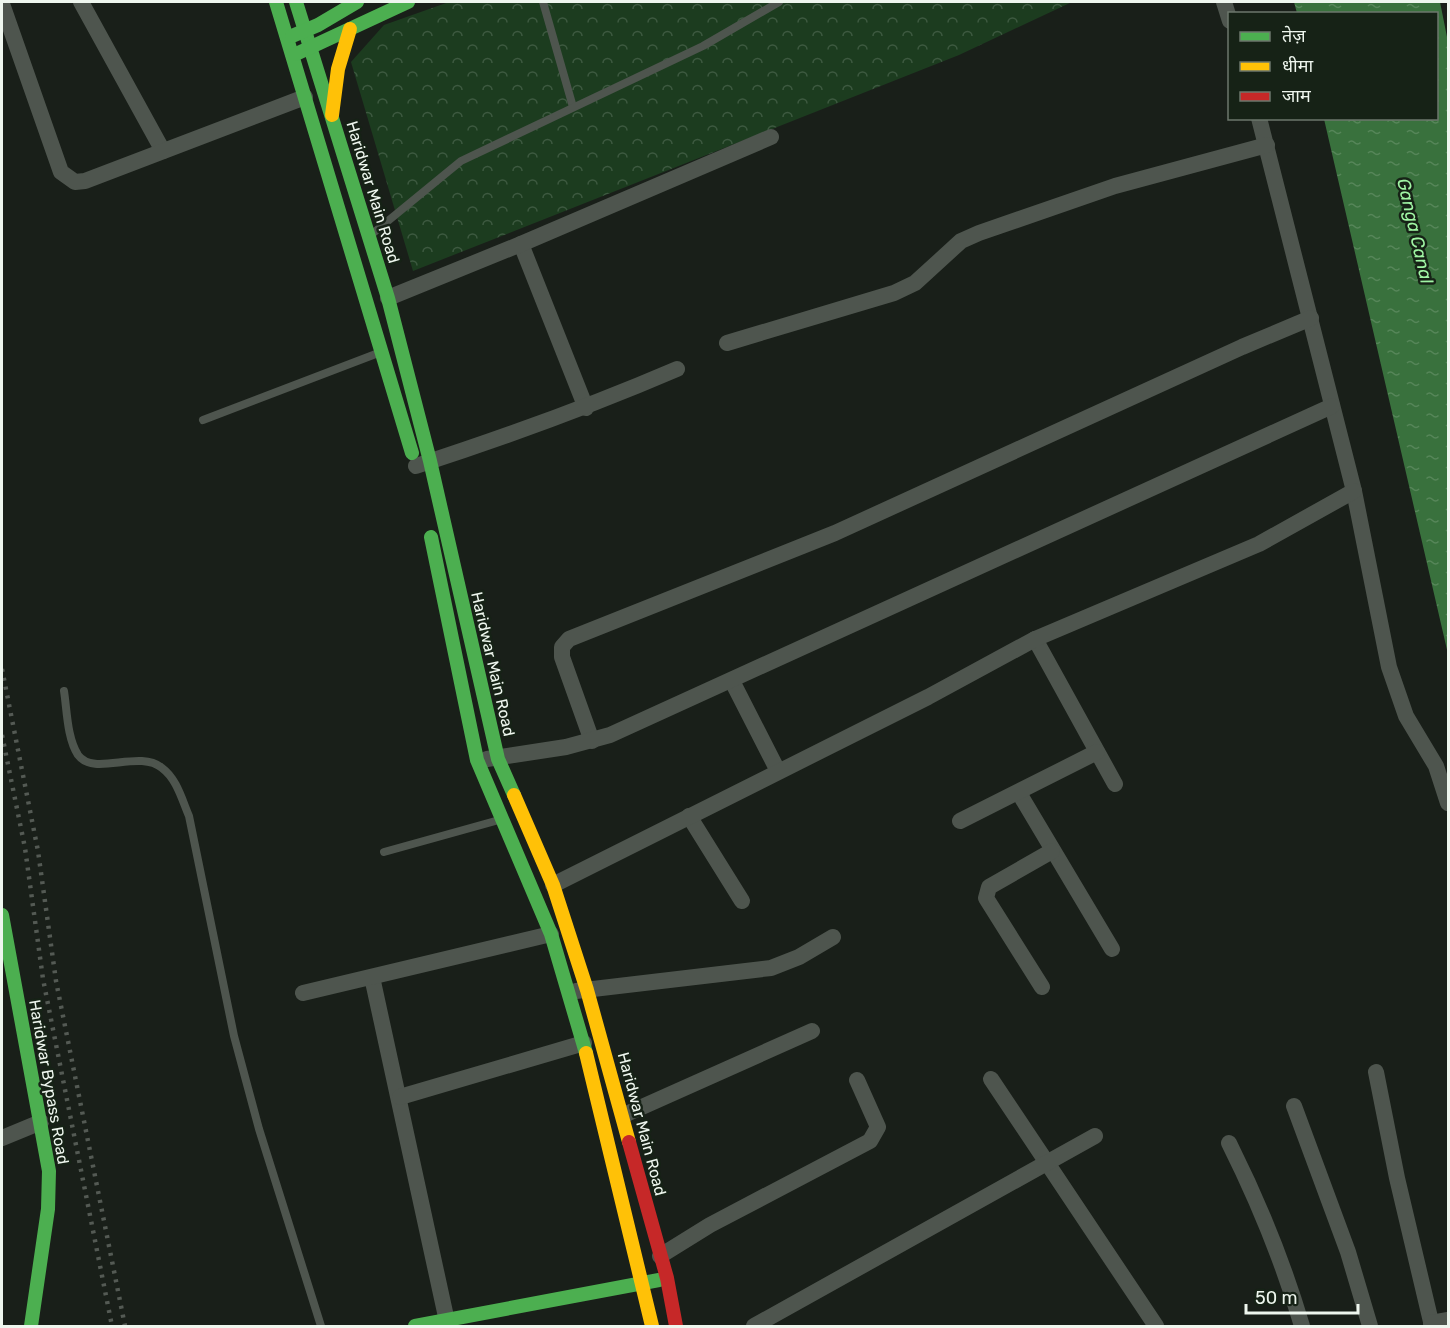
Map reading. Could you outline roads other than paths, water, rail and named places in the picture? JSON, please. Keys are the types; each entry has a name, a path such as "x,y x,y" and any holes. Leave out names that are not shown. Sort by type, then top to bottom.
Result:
{"main road":[{"name":"Haridwar Main Road","path":"276,2 381,352 421,468"},
{"name":"Haridwar Main Road","path":"296,2 388,298 421,468 498,759 553,885 587,990 624,1115 667,1278 676,1326"},
{"path":"286,38 305,32 357,2"},
{"path":"292,56 408,2"},
{"path":"332,115 338,69 350,29"},
{"name":"Haridwar Main Road","path":"428,523 477,760 551,934 569,992 584,1043 652,1326"},
{"name":"Haridwar Bypass Road","path":"2,915 49,1171 48,1209 31,1326"},
{"path":"415,1326 448,1323 667,1278"}],"street":[{"path":"81,2 163,151"},
{"path":"2,4 61,172 75,182 85,181 304,97"},
{"path":"1260,120 1354,491 1396,694 1406,716 1436,766 1449,803"},
{"path":"388,298 771,137"},
{"path":"727,343 894,293 915,283 961,241 979,233 1115,186 1267,145"},
{"path":"521,244 586,408"},
{"path":"592,741 562,657 562,646 569,639 835,533 1242,347 1311,318"},
{"path":"421,468 586,408 677,369"},
{"path":"477,760 498,759 592,741 732,681 1332,406"},
{"path":"553,885 928,697 1035,639 1259,544 1354,491"},
{"path":"1035,639 1115,784"},
{"path":"732,681 778,771"},
{"path":"960,821 1097,752"},
{"path":"1019,793 1112,949"},
{"path":"689,816 742,901"},
{"path":"1042,987 986,898 986,892 989,886 1052,851"},
{"path":"303,993 551,934"},
{"path":"569,992 771,968 799,957 833,937"},
{"path":"372,977 448,1323"},
{"path":"624,1115 812,1031"},
{"path":"400,1098 584,1043"},
{"path":"1376,1072 1431,1325 1449,1320"},
{"path":"991,1079 1156,1326"},
{"path":"660,1256 720,1220 870,1142 878,1127 857,1080"},
{"path":"1294,1106 1348,1252 1370,1326"},
{"path":"2,1138 41,1122"},
{"path":"754,1326 1095,1136"},
{"path":"1229,1143 1259,1203 1280,1254 1302,1326"}],"lane":[{"path":"543,2 573,107"},
{"path":"369,237 461,161 703,46 779,2"},
{"path":"203,420 381,352"},
{"path":"64,691 73,744 79,756 87,762 97,764 151,761 163,768 174,782 189,816 234,1036 259,1129 321,1326"},
{"path":"384,852 502,819"}],"water":[{"name":"Ganga Canal","path":"1294,2 1440,2 1448,42 1448,654 1324,120 1438,120 1438,12 1297,12"}],"railway":[{"path":"2,669 38,851 56,981 125,1326"},
{"path":"2,735 25,848 43,979 112,1326"}]}
